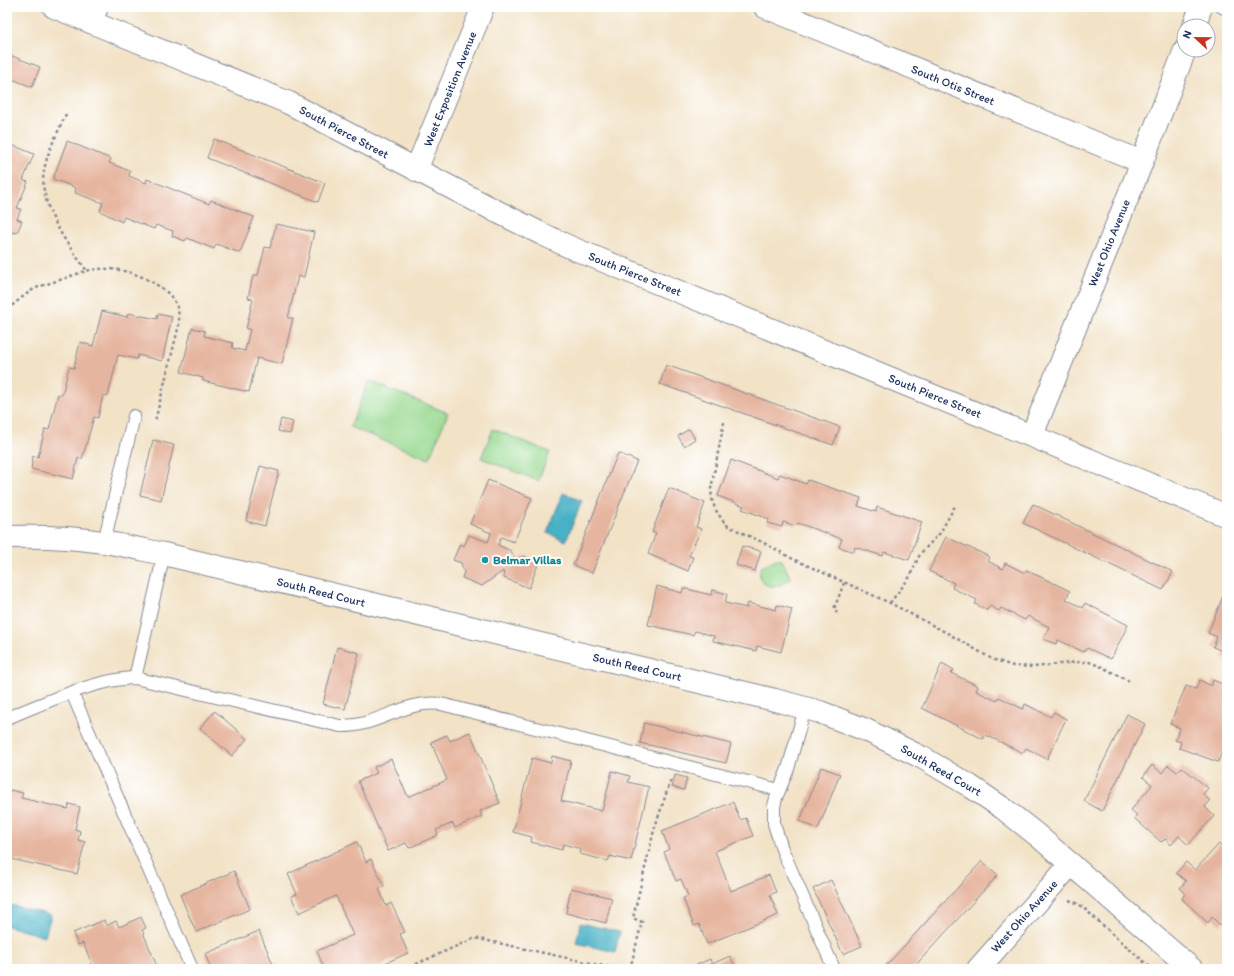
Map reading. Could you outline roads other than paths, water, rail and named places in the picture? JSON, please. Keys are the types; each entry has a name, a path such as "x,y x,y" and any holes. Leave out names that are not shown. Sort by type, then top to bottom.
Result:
{"street":[{"name":"South Pierce Street","path":"54,7 94,14 289,103 532,229 580,251 1227,516"},
{"name":"West Exposition Avenue","path":"416,170 483,7"},
{"name":"South Otis Street","path":"765,7 1142,162"},
{"path":"1197,18 1201,7"},
{"name":"West Ohio Avenue","path":"1032,435 1142,162 1182,58"},
{"name":"South Reed Court","path":"7,537 52,537 104,542 164,554 805,708 839,719 900,746 950,773 1004,809 1071,864 1192,969"},
{"name":"West Ohio Avenue","path":"978,969 1071,864"}],"lane":[{"path":"1222,7 1227,9"},
{"path":"104,542 134,416"},
{"path":"135,678 164,554"},
{"path":"7,718 72,693 123,678 135,678 340,726 358,726 414,705 432,703 779,790"},
{"path":"72,693 192,969"},
{"path":"805,708 788,769 774,806 774,824 776,834 834,969"}],"water":[{"path":"563,493 582,501 566,541 547,533"},
{"path":"11,905 51,915 45,937 7,926"},
{"path":"580,923 620,932 615,952 576,943"}],"place":[{"name":"Belmar Villas","path":"485,560"}]}
